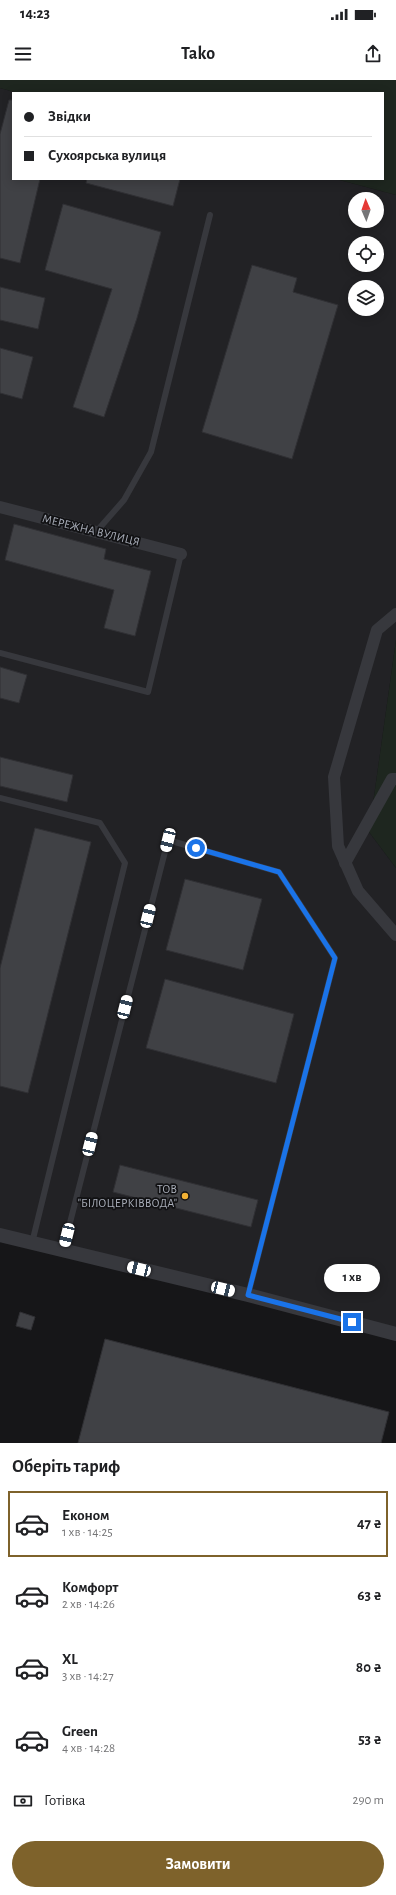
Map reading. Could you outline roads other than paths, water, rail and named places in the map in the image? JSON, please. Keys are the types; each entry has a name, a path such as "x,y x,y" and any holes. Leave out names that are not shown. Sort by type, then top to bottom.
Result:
{"street":[{"name":"МЕРЕЖНА ВУЛИЦЯ","path":"0,507 181,554"},
{"path":"396,614 377,630 334,777 338,846 358,891 396,936"},
{"path":"345,863 392,779 396,779"},
{"path":"0,1235 248,1295 396,1334"}],"lane":[{"path":"96,532 124,500 151,452 210,215"},
{"path":"0,653 148,692 181,554"},
{"path":"0,798 100,823 125,862 32,1243"},
{"path":"63,1250 168,840 279,872 335,958 248,1295"}],"place":[{"name":"ТОВ \"БІЛОЦЕРКІВВОДА\"","path":"185,1196"}]}
